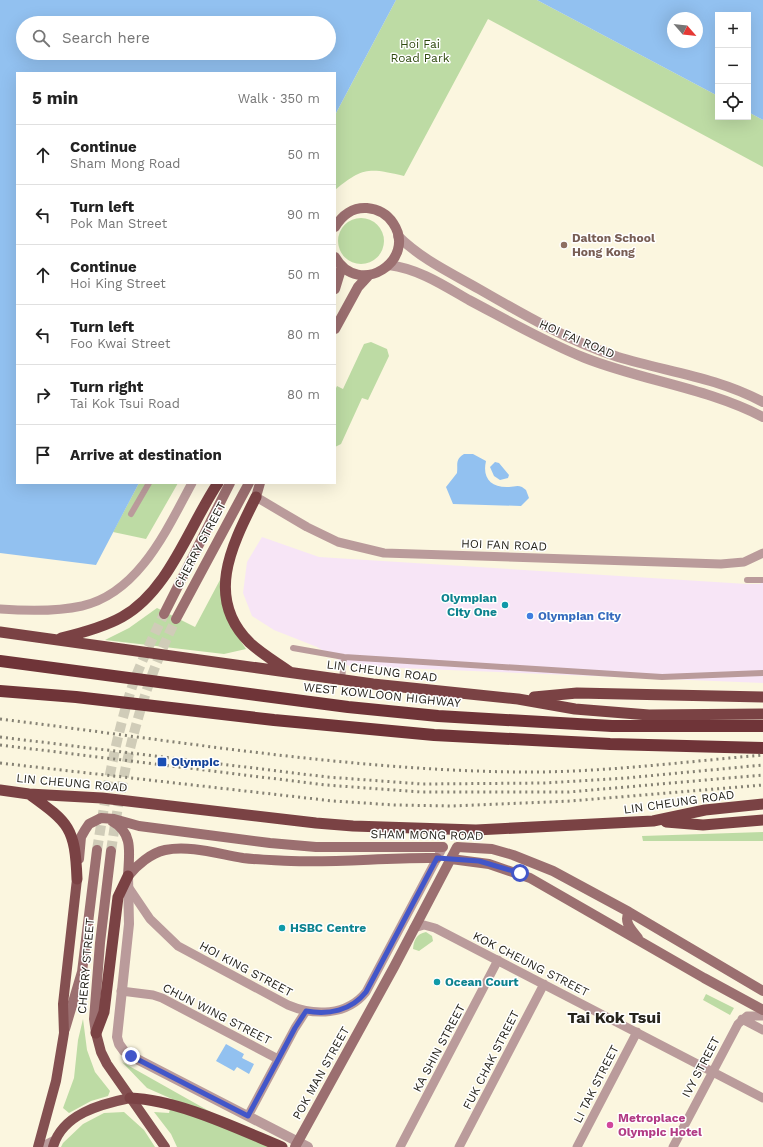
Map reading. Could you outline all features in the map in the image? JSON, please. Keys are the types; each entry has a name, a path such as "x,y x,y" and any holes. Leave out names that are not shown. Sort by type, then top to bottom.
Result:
{"highway":[{"path":"55,640 105,624 123,616 142,602 173,562 217,484"},
{"path":"256,497 228,559 225,580 229,614 252,644 292,673"},
{"name":"LIN CHEUNG ROAD","path":"0,632 342,680 518,698 575,709 649,714 763,714"},
{"name":"WEST KOWLOON HIGHWAY","path":"0,661 348,707 416,714 612,726 763,726"},
{"path":"0,691 414,733 610,744 763,748"},
{"path":"518,698 577,693 763,697"},
{"name":"LIN CHEUNG ROAD","path":"0,790 28,794 95,797 353,826 498,830 653,821 705,810 763,804"},
{"path":"28,794 61,818 66,824 76,854 77,879"},
{"path":"653,821 703,825 763,820"},
{"path":"96,1033 104,1012 118,897 128,876"},
{"path":"130,1098 151,1099 171,1105 282,1147"}],"main road":[{"path":"336,258 342,266 357,274 369,275 383,270 389,265 397,251 398,236 391,220 376,210 358,209 339,218"},
{"path":"336,286 342,266"},
{"path":"336,327 358,287 369,275"},
{"name":"CHERRY STREET","path":"164,614 229,484"},
{"name":"CHERRY STREET","path":"176,619 248,484"},
{"path":"256,497 260,484"},
{"path":"106,819 119,826 128,837 130,853 128,876"},
{"name":"CHERRY STREET","path":"64,1033 62,1004 77,879 79,847 85,830 96,820 106,819"},
{"name":"SHAM MONG ROAD","path":"106,819 139,826 270,843 330,847 443,847"},
{"name":"SHAM MONG ROAD","path":"457,847 492,849 535,863 629,912 763,991"},
{"name":"POK MAN STREET","path":"296,1144 457,847"},
{"name":"SHAM MONG ROAD","path":"128,876 141,863 154,854 163,850 184,848 245,858 313,862 356,862 395,858 437,858"},
{"name":"CHERRY STREET","path":"38,1147 56,1081 64,1033 82,972 97,850"},
{"name":"CHERRY STREET","path":"111,851 100,943 94,1019 96,1033 101,1052 107,1064 165,1147"},
{"name":"SHAM MONG ROAD","path":"451,859 479,861 520,873 763,1010"},
{"path":"629,912 627,916 627,924 641,941"},
{"path":"53,1144 67,1126 88,1110 100,1105 130,1098"}],"street":[{"name":"HOI FAI ROAD","path":"398,236 423,258 549,328 589,347 619,357 720,383 763,402"},
{"name":"HOI FAI ROAD","path":"389,265 419,273 519,327 585,358 619,370 717,398 738,405 763,417"},
{"path":"131,514 148,484"},
{"path":"0,609 35,612 83,606 102,598 125,583 148,558 189,484"},
{"name":"HOI FAN ROAD","path":"256,497 307,527 338,542 384,552 721,564 744,562 763,553"},
{"path":"747,580 763,580"},
{"path":"293,648 344,657 662,677 763,674"},
{"path":"342,680 344,657"},
{"path":"437,858 443,847"},
{"name":"SHAM MONG ROAD","path":"443,847 457,847"},
{"name":"SHAM MONG ROAD","path":"437,858 451,859"},
{"name":"HOI KING STREET","path":"129,888 150,919 178,946 288,1005 306,1011 325,1013 345,1008 361,998 369,986 437,858"},
{"path":"128,876 129,924 121,992 118,1037 122,1048 131,1056 248,1116 296,1144 308,1147"},
{"name":"KOK CHEUNG STREET","path":"414,928 430,925 763,1098"},
{"name":"KA SHIN STREET","path":"400,1147 498,960"},
{"name":"FUK CHAK STREET","path":"459,1147 544,984"},
{"name":"CHUN WING STREET","path":"121,992 154,995 162,998 278,1059"},
{"path":"248,1116 278,1059 306,1011"},
{"path":"742,1019 747,1016 763,1016"},
{"path":"742,1019 763,1030"},
{"name":"IVY STREET","path":"673,1147 712,1072 742,1019"},
{"name":"LI TAK STREET","path":"577,1147 637,1032"},
{"path":"42,1147 53,1144"}],"shaded area":[{"name":"Olympian City One","path":"262,537 319,557 747,584 760,584 763,581 763,683 349,666 317,647 274,630 252,616 243,593 247,562"}],"green space":[{"name":"Hoi Fai Road Park","path":"396,0 537,0 715,94 715,120 751,120 751,114 763,120 763,167 488,19 404,176 367,171 353,177 336,189 336,113"},
{"path":"366,218 378,224 383,232 383,250 378,258 370,263 356,264 344,258 339,250 338,236 344,224 352,219"},
{"path":"371,342 387,349 389,356 368,400 362,398 341,444 336,446 336,388 337,386 343,389 364,344"},
{"path":"138,484 177,484 146,539 113,532"},
{"path":"221,578 230,625 246,649 224,654 105,640 129,628 157,608 195,627"},
{"path":"763,832 763,841 643,841 642,836"},
{"path":"426,932 432,936 433,941 419,951 413,949 416,938 420,934"},
{"path":"706,994 734,1008 730,1015 703,1000"},
{"path":"83,1019 87,1050 95,1072 110,1091 108,1096 91,1101 69,1113 63,1108 74,1078 78,1040"},
{"path":"122,1062 273,1147 177,1147 171,1134 154,1112 169,1113 172,1099 147,1088"},
{"path":"124,1112 144,1130 155,1147 61,1147 63,1143 83,1124 104,1113"}],"water":[{"path":"0,0 396,0 336,113 336,72 16,72 16,484 138,484 96,565 0,553"},
{"path":"537,0 763,0 763,120 751,114 751,12 715,12 715,94"},
{"path":"464,454 473,454 486,461 485,472 489,481 493,484 503,487 522,487 526,490 529,498 521,506 453,504 446,487 457,473 458,460"},
{"path":"495,462 499,463 509,475 508,478 500,480 494,476 490,467"},
{"path":"226,1044 244,1054 242,1058 254,1064 249,1074 237,1067 234,1071 216,1061"}],"tunnel":[{"path":"97,850 121,725 133,684 164,614"},
{"path":"111,851 121,791 134,732 152,675 176,619"}],"railway":[{"path":"0,719 258,753 388,766 452,770 517,772 579,771 763,755"},
{"path":"0,737 327,777 422,784 545,783 626,778 763,765"},
{"path":"0,745 326,785 421,792 569,792 763,775"},
{"path":"0,763 333,801 395,805 452,806 571,801 763,785"}],"place":[{"name":"Dalton School Hong Kong","path":"564,245"},
{"name":"Olympian City One","path":"505,605"},
{"name":"Olympian City","path":"530,616"},
{"name":"Olympic","path":"162,762"},
{"name":"HSBC Centre","path":"282,928"},
{"name":"Ocean Court","path":"437,982"},
{"name":"Metroplace Olympic Hotel","path":"610,1125"}],"district":[{"name":"Tai Kok Tsui","path":"614,1017"}],"route":[{"path":"131,1056 208,1097 248,1116 295,1028 306,1011 325,1013 345,1008 355,1003 366,992 437,858 479,861 520,873"}]}
